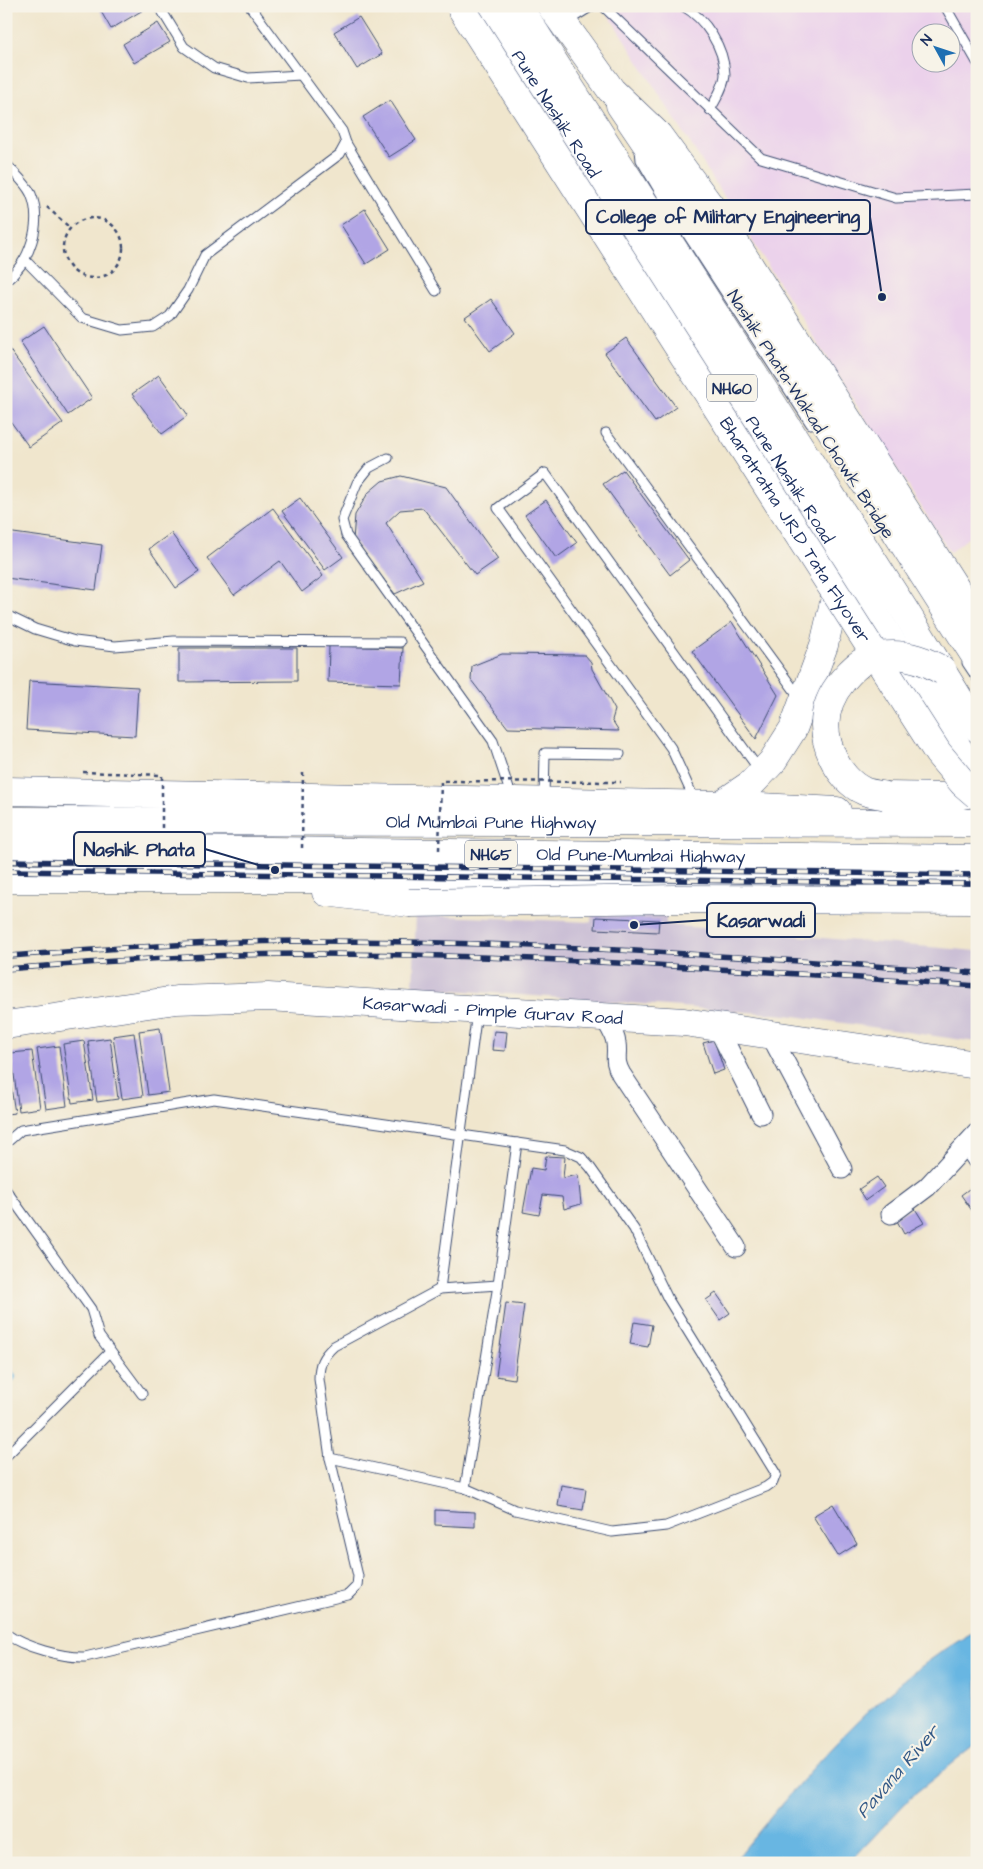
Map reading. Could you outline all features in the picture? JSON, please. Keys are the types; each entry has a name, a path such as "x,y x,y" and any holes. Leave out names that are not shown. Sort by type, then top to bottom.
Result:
{"main road":[{"name":"Bharatratna J.R.D Tata Flyover","path":"460,6 938,753 963,783 969,795 972,823"},
{"name":"Pune Nashik Road","path":"487,6 820,526 977,779"},
{"path":"518,6 609,150 921,600 977,659"},
{"path":"557,15 611,90 638,134 691,210 921,600 943,671 977,728"},
{"path":"611,90 658,135 719,218 977,622"},
{"path":"709,805 751,784 772,762 793,729 824,645 835,598 831,566 820,526"},
{"path":"943,671 928,661 905,656 885,656 865,661 850,672 835,690 826,709 824,726 826,745 836,765 846,779 864,791 886,796 969,795"},
{"path":"6,791 709,805 907,814 972,823"},
{"name":"Old Mumbai Pune Highway","path":"6,821 972,823"},
{"name":"Old Pune–Mumbai Highway","path":"6,848 977,859"},
{"path":"6,879 659,880 977,887"},
{"path":"294,879 327,893 409,903 674,899 977,900"},
{"name":"Kasarwadi - Pimple Gurav Road","path":"6,1025 176,1000 268,997 684,1022 977,1065"}],"street":[{"path":"604,1017 616,1044 616,1064 621,1074 736,1247"},
{"path":"717,1026 761,1114"},
{"path":"770,1034 842,1169"},
{"path":"891,1214 927,1187 973,1146"}],"lane":[{"path":"159,6 184,48 214,68 248,78 301,75"},
{"path":"250,6 342,131 346,143 436,291"},
{"path":"557,15 592,6"},
{"path":"603,6 761,158 896,198 977,194"},
{"path":"684,6 690,10 717,40 725,75 710,110"},
{"path":"945,6 977,62"},
{"name":"Nashik Phata-Wakad Chowk Bridge","path":"638,134 641,160 818,434"},
{"path":"25,260 82,318 122,330 153,327 170,316 188,290 205,255 340,154 346,143"},
{"name":"Nashik Phata-Wakad Chowk Bridge","path":"609,150 631,166 778,392"},
{"path":"6,164 30,193 34,210 35,232 25,260 6,281"},
{"path":"606,433 803,702"},
{"path":"388,458 369,468 357,483 342,520 346,535 493,741 513,801"},
{"path":"709,805 671,748 498,508 545,473 761,773"},
{"path":"921,600 977,678"},
{"path":"6,615 35,629 75,641 116,646 174,641 400,642"},
{"path":"544,802 545,753 620,754"},
{"path":"440,1289 478,1010"},
{"path":"6,1142 21,1130 214,1099 565,1150 581,1157 590,1167 634,1229 668,1299 776,1474 773,1482 766,1487 675,1522 655,1528 612,1532 531,1515 465,1488 330,1458"},
{"path":"465,1488 498,1285 517,1143"},
{"path":"6,1190 91,1309 99,1336 142,1394"},
{"path":"6,1634 15,1640 71,1658 85,1657 348,1595 357,1586 358,1576 330,1458 319,1379 319,1367 322,1356 334,1346 440,1289 498,1285"},
{"path":"6,1456 110,1352"}],"path":[{"path":"30,193 70,228"},
{"path":"91,218 106,220 115,227 120,233 124,249 122,259 112,273 88,279 70,269 62,249 63,240 70,228 81,220 91,218"},
{"path":"83,772 162,775 162,846"},
{"path":"302,848 303,773"},
{"path":"439,850 441,781 621,782"}],"shaded area":[{"path":"603,6 977,6 977,531 950,552"},
{"path":"592,914 666,916 666,925 977,951 977,1042 787,1015 413,987 416,915 591,922"}],"water":[{"name":"Pavana River","path":"977,1630 977,1744 913,1795 849,1863 733,1863 844,1734 907,1677 941,1652"}],"building":[{"path":"102,6 141,6 143,10 111,29 99,8"},
{"path":"359,17 382,54 357,69 334,32"},
{"path":"158,23 170,42 134,63 123,44"},
{"path":"390,100 416,140 389,157 363,117"},
{"path":"365,209 390,249 366,264 341,225"},
{"path":"491,299 515,333 490,351 465,317"},
{"path":"44,326 92,398 68,415 20,342"},
{"path":"626,338 676,407 655,422 605,353"},
{"path":"6,345 63,423 29,447 6,415"},
{"path":"159,375 188,415 162,434 132,394"},
{"path":"623,470 689,560 670,575 603,484"},
{"path":"401,476 446,487 498,559 475,575 423,508 400,510 386,523 423,581 395,594 353,540 355,515 368,493 382,481"},
{"path":"300,498 343,557 325,570 282,511"},
{"path":"546,500 577,543 556,558 525,515"},
{"path":"273,508 323,576 302,592 280,561 234,595 207,558"},
{"path":"6,532 102,545 96,590 6,578"},
{"path":"171,533 199,572 176,588 149,549"},
{"path":"732,622 778,695 756,739 692,651"},
{"path":"329,646 403,648 401,684 328,682"},
{"path":"179,648 297,648 297,681 179,682"},
{"path":"502,654 585,655 591,662 592,669 615,710 612,720 619,731 508,728 471,680 472,666"},
{"path":"29,681 138,687 135,736 26,730"},
{"path":"596,917 659,920 658,932 595,929"},
{"path":"160,1028 169,1092 148,1095 139,1031"},
{"path":"494,1031 507,1032 505,1051 492,1050"},
{"path":"134,1033 143,1096 122,1099 113,1036"},
{"path":"110,1038 118,1099 97,1102 88,1041"},
{"path":"714,1040 724,1070 713,1074 703,1043"},
{"path":"84,1041 93,1100 72,1103 63,1044"},
{"path":"59,1046 67,1106 46,1109 37,1049"},
{"path":"32,1051 40,1108 19,1111 11,1053"},
{"path":"6,1062 15,1113 6,1114"},
{"path":"546,1156 565,1157 563,1178 578,1175 581,1204 564,1209 562,1197 543,1195 539,1215 523,1212 531,1168 544,1170"},
{"path":"877,1177 884,1187 866,1200 859,1189"},
{"path":"969,1189 977,1199 977,1209 973,1212 961,1195"},
{"path":"914,1207 924,1223 904,1234 895,1217"},
{"path":"716,1293 730,1313 720,1320 706,1300"},
{"path":"506,1303 524,1305 514,1379 496,1376"},
{"path":"634,1322 652,1325 648,1347 630,1344"},
{"path":"561,1485 586,1489 583,1510 558,1506"},
{"path":"833,1504 857,1544 838,1556 813,1516"},
{"path":"435,1510 475,1512 475,1527 435,1525"}],"waterway":[{"path":"6,1364 14,1377 6,1389"}],"railway":[{"path":"6,861 977,875"},
{"path":"6,871 977,884"},
{"path":"6,956 233,942 393,942 643,951 977,973"},
{"path":"6,969 233,955 393,955 643,964 977,986"}],"place":[{"name":"College of Military Engineering","path":"882,297"},
{"name":"Nashik Phata","path":"275,870"},
{"name":"Kasarwadi","path":"634,925"}]}
